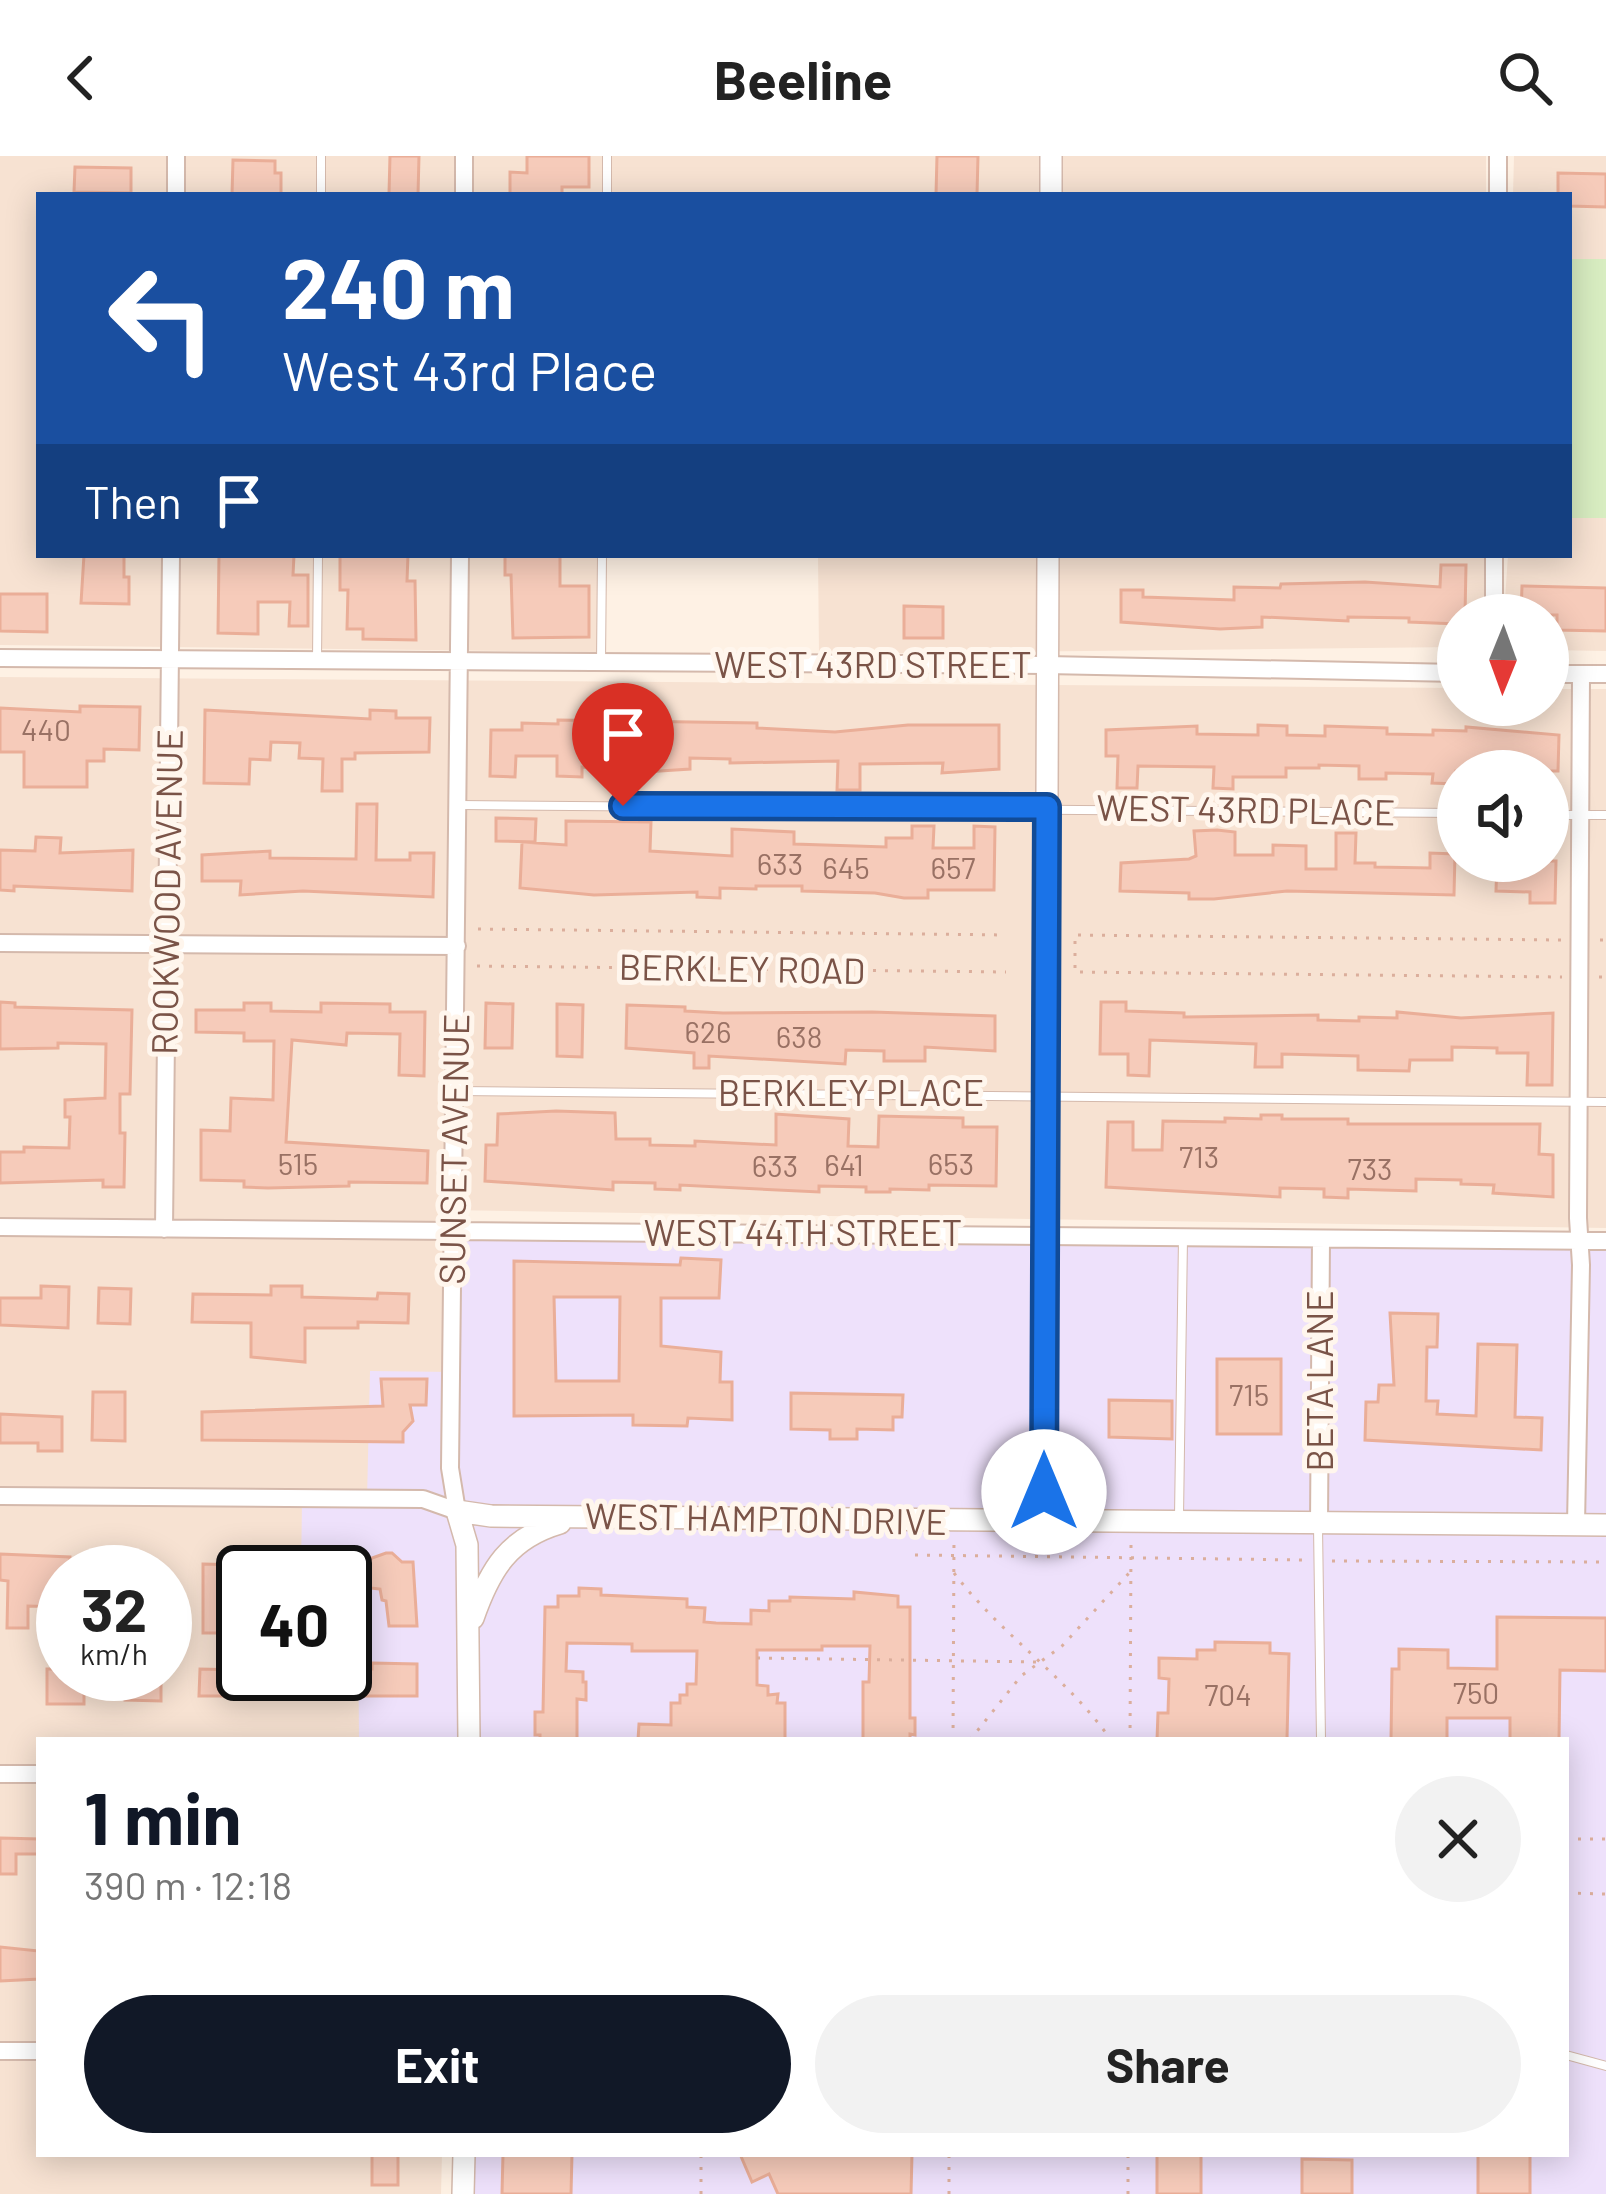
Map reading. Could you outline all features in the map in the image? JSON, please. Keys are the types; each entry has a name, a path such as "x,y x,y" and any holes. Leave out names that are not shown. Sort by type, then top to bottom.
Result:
{"street":[{"path":"176,156 176,192"},
{"path":"464,156 464,192"},
{"path":"1051,192 1052,156"},
{"path":"1498,156 1498,192"},
{"name":"ROOKWOOD AVENUE","path":"164,1228 171,558"},
{"name":"SUNSET AVENUE","path":"460,558 450,1468 467,1545 469,1737"},
{"path":"1044,1521 1048,558"},
{"path":"1494,558 1494,594"},
{"name":"WEST 43RD STREET","path":"0,658 1046,665 1437,674"},
{"path":"1569,674 1606,674"},
{"path":"1576,1524 1581,674"},
{"path":"0,943 457,946"},
{"name":"WEST 44TH STREET","path":"0,1227 1606,1241"},
{"name":"BETA LANE","path":"1318,1524 1321,1238"},
{"name":"WEST HAMPTON DRIVE","path":"0,1496 423,1499 491,1516 1606,1525"},
{"path":"469,1630 487,1580 507,1550 542,1529 584,1517"},
{"path":"0,1774 36,1774"},
{"path":"0,2051 36,2051"},
{"path":"464,2157 464,2194"}],"lane":[{"path":"321,156 321,192"},
{"path":"607,192 608,156"},
{"path":"317,661 318,558"},
{"path":"601,664 602,558"},
{"name":"WEST 43RD PLACE","path":"458,805 1437,813"},
{"path":"1569,815 1606,815"},
{"name":"BERKLEY PLACE","path":"455,1090 1606,1102"},
{"path":"1179,1523 1183,1237"},
{"path":"1318,1524 1322,1737"},
{"path":"1569,2056 1606,2066"}],"path":[{"name":"BERKLEY ROAD","path":"478,929 1006,935"},
{"path":"1562,977 1075,972 1075,935 1563,940"},
{"name":"BERKLEY ROAD","path":"477,966 1006,972"},
{"path":"953,1737 955,1522"},
{"path":"1130,1737 1131,1543"},
{"path":"915,1555 1306,1560"},
{"path":"1331,1561 1606,1562"},
{"path":"972,1737 994,1706 1062,1646 1131,1571"},
{"path":"954,1573 977,1604 1087,1705 1109,1737"},
{"path":"758,1658 1040,1662"},
{"path":"1569,1839 1606,1839"},
{"path":"1569,1893 1606,1894"},
{"path":"700,2194 701,2157"},
{"path":"949,2194 950,2157"},
{"path":"1128,2157 1128,2194"}],"shaded area":[{"path":"0,156 1486,156 1486,192 36,192 36,558 600,558 599,652 0,645"},
{"path":"1514,156 1606,156 1606,259 1572,259 1572,192 1513,192"},
{"path":"1572,518 1606,518 1606,651 1569,650 1569,594 1505,594 1508,558 1572,558"},
{"path":"818,558 1484,558 1484,594 1437,594 1437,647 819,654"},
{"path":"0,677 1437,688 1437,726 1569,726 1569,689 1606,689 1606,1228 447,1210 450,1737 36,1737 36,2157 442,2157 441,2194 0,2194"},
{"path":"454,1229 1606,1244 1606,2194 464,2194 465,2157 1569,2157 1569,1737 359,1737 359,1701 372,1701 372,1545 301,1545 302,1502 367,1499 370,1371 453,1372"}],"green space":[{"path":"1572,259 1606,259 1606,518 1572,518"}],"building":[{"path":"390,156 419,156 418,192 389,192"},
{"path":"527,156 589,156 589,187 510,192 510,172 527,173"},
{"path":"937,156 978,156 977,192 936,192"},
{"path":"233,160 275,161 275,173 281,173 281,192 232,192"},
{"path":"75,167 131,168 131,192 74,192"},
{"path":"1558,173 1606,174 1606,207 1572,206 1572,192 1558,192"},
{"path":"84,558 124,558 129,604 81,603"},
{"path":"219,558 294,558 293,575 308,575 308,626 289,626 290,602 258,602 258,634 218,633"},
{"path":"340,558 408,558 407,581 415,581 416,640 363,639 363,629 347,629 348,590 340,590"},
{"path":"505,558 560,558 560,586 589,586 589,637 513,638 511,575 505,575"},
{"path":"1441,565 1466,565 1465,594 1437,594 1437,623 1409,622 1409,618 1262,617 1262,627 1220,629 1121,622 1121,590 1143,590 1143,597 1234,600 1234,587 1280,588 1281,584 1440,587"},
{"path":"1522,586 1606,588 1606,631 1569,630 1569,594 1522,594"},
{"path":"0,594 47,594 47,632 0,631"},
{"path":"904,606 943,607 943,638 904,638"},
{"path":"80,706 140,707 139,750 104,749 104,761 87,761 87,787 24,787 24,752 0,752 0,708 80,712"},
{"path":"205,710 370,719 370,710 396,711 396,718 430,718 429,752 355,753 355,759 342,759 342,791 322,791 323,759 299,758 300,743 271,742 270,760 250,759 249,784 204,783"},
{"path":"558,720 757,723 757,728 835,732 908,725 999,725 999,769 942,773 943,763 860,764 860,790 837,790 838,761 730,763 730,759 690,758 690,769 630,773 630,768 582,767 582,777 557,776 557,756 516,756 515,777 490,776 491,730 522,730 522,723 558,724"},
{"path":"1258,725 1287,726 1287,735 1325,736 1325,726 1387,728 1387,734 1433,735 1433,730 1466,731 1466,727 1559,735 1559,750 1437,750 1437,783 1432,783 1433,774 1386,773 1386,779 1359,779 1359,766 1319,765 1286,768 1286,777 1233,777 1233,789 1213,788 1214,767 1138,766 1137,788 1117,788 1118,756 1106,756 1106,730 1197,726 1197,734 1258,735"},
{"path":"357,804 377,804 376,860 410,860 410,853 434,853 433,897 303,891 240,895 241,881 202,881 202,855 270,851 270,858 356,859"},
{"path":"496,818 536,819 535,842 496,841"},
{"path":"566,821 651,822 650,851 732,856 732,829 794,832 794,844 886,847 886,838 912,838 912,826 934,826 933,848 974,848 974,826 995,827 994,890 928,890 928,898 904,898 802,891 802,886 756,886 720,888 720,898 697,897 697,892 594,895 520,888 522,842 566,845"},
{"path":"1194,831 1235,832 1235,855 1273,855 1273,845 1306,846 1306,869 1336,869 1336,833 1356,833 1355,863 1430,868 1430,853 1437,853 1437,882 1454,882 1454,895 1287,891 1189,899 1189,893 1120,891 1121,863 1196,856"},
{"path":"36,837 61,838 60,853 133,850 132,891 14,886 14,891 0,890 0,850 35,851"},
{"path":"1496,882 1556,882 1555,903 1530,903 1530,892 1496,891"},
{"path":"0,1002 15,1003 15,1007 132,1010 130,1094 120,1094 124,1187 103,1187 103,1180 0,1183 0,1152 24,1152 24,1147 69,1148 65,1100 105,1098 106,1044 0,1049"},
{"path":"1101,1002 1126,1002 1126,1011 1184,1013 1184,1017 1318,1015 1318,1020 1359,1021 1359,1017 1397,1018 1397,1012 1461,1018 1553,1013 1552,1085 1527,1085 1528,1053 1497,1053 1497,1048 1452,1047 1452,1060 1410,1060 1409,1071 1358,1070 1358,1056 1282,1054 1282,1067 1255,1067 1256,1044 1150,1040 1149,1076 1128,1075 1128,1054 1100,1054"},
{"path":"244,1003 271,1003 271,1011 321,1012 321,1003 390,1004 390,1012 425,1012 424,1076 399,1075 400,1034 347,1033 346,1045 292,1040 286,1142 428,1151 427,1183 268,1188 244,1187 244,1181 201,1180 201,1130 230,1131 231,1098 273,1100 274,1041 244,1041 244,1033 196,1032 196,1010 244,1010"},
{"path":"486,1003 513,1004 512,1048 485,1048"},
{"path":"557,1004 583,1005 582,1057 557,1056"},
{"path":"627,1005 723,1013 995,1016 995,1051 925,1047 925,1061 884,1061 884,1051 846,1050 845,1064 709,1056 709,1068 694,1068 694,1053 626,1048"},
{"path":"615,1113 616,1139 695,1146 695,1141 776,1145 776,1114 849,1119 848,1146 878,1147 879,1116 963,1118 963,1127 997,1127 996,1186 929,1185 929,1190 866,1192 866,1187 819,1186 819,1192 680,1185 680,1190 655,1189 655,1183 613,1182 613,1190 485,1181 486,1145 497,1145 498,1114"},
{"path":"1261,1115 1348,1119 1348,1124 1540,1124 1539,1154 1553,1155 1553,1197 1493,1193 1494,1185 1461,1184 1461,1180 1416,1179 1416,1191 1348,1189 1348,1198 1324,1197 1324,1189 1280,1188 1280,1197 1106,1187 1108,1122 1133,1122 1133,1150 1162,1150 1163,1121 1225,1122 1225,1118 1261,1119"},
{"path":"681,1258 721,1260 719,1298 661,1298 661,1346 721,1352 720,1382 732,1382 732,1420 688,1418 687,1426 633,1425 633,1415 514,1416 514,1261 680,1265","holes":["554,1297 620,1297 619,1381 556,1381"]},
{"path":"41,1286 69,1287 68,1328 0,1325 0,1298 41,1298"},
{"path":"271,1286 302,1286 302,1297 377,1299 378,1293 409,1294 408,1323 305,1328 305,1362 251,1357 251,1323 192,1322 193,1294 271,1295"},
{"path":"99,1288 131,1289 130,1324 98,1323"},
{"path":"1390,1313 1438,1314 1437,1347 1427,1347 1426,1401 1438,1401 1437,1414 1476,1416 1478,1344 1517,1345 1515,1417 1542,1418 1541,1450 1365,1440 1366,1402 1378,1402 1379,1385 1394,1385"},
{"path":"1217,1359 1281,1359 1281,1434 1217,1434"},
{"path":"381,1379 427,1379 426,1405 410,1405 413,1421 403,1432 403,1442 202,1440 202,1412 383,1406"},
{"path":"93,1392 125,1392 125,1441 92,1440"},
{"path":"791,1393 903,1395 902,1417 893,1417 893,1430 857,1429 857,1439 830,1439 830,1430 791,1429"},
{"path":"1109,1400 1172,1401 1172,1439 1109,1437"},
{"path":"0,1414 62,1417 62,1451 38,1451 38,1443 0,1443"},
{"path":"392,1553 402,1562 413,1562 417,1626 389,1626 386,1601 380,1589 372,1588 372,1558"},
{"path":"0,1554 36,1556 36,1606 28,1606 28,1628 7,1628 8,1581 0,1580"},
{"path":"203,1564 216,1564 216,1633 203,1633"},
{"path":"579,1588 601,1589 601,1595 687,1599 687,1607 705,1608 704,1622 751,1624 751,1610 769,1611 769,1601 790,1601 790,1597 854,1599 854,1592 898,1596 898,1607 910,1607 910,1718 915,1718 915,1735 863,1737 863,1682 869,1682 870,1646 757,1650 757,1685 768,1686 768,1695 778,1694 777,1703 785,1703 785,1737 638,1737 639,1724 671,1725 671,1703 680,1703 680,1695 687,1695 687,1684 696,1684 697,1651 632,1651 632,1644 567,1643 566,1671 583,1672 586,1682 586,1700 577,1699 577,1737 535,1735 535,1712 543,1712 545,1607 558,1607 558,1596 579,1596"},
{"path":"1497,1617 1606,1618 1606,1671 1560,1670 1559,1737 1510,1737 1510,1718 1447,1718 1447,1737 1391,1737 1392,1669 1399,1669 1399,1649 1448,1650 1448,1668 1497,1669"},
{"path":"1215,1642 1270,1643 1270,1653 1289,1654 1287,1737 1157,1737 1158,1713 1168,1713 1169,1679 1159,1678 1159,1658 1197,1659 1197,1650 1215,1650"},
{"path":"372,1663 417,1664 417,1696 372,1696"},
{"path":"200,1669 216,1669 216,1696 199,1696"},
{"path":"47,1701 84,1701 84,1704"},
{"path":"0,1838 36,1839 36,1854 16,1854 16,1874 0,1874"},
{"path":"0,1947 36,1951 36,1979 0,1981"},
{"path":"372,2157 398,2157 398,2185 372,2185"},
{"path":"503,2157 572,2157 571,2194 502,2194"},
{"path":"741,2157 912,2157 911,2194 778,2194 769,2174 752,2182"},
{"path":"1157,2157 1201,2157 1201,2194 1157,2194"},
{"path":"1478,2157 1530,2157 1530,2194 1478,2194"},
{"path":"1302,2159 1352,2160 1352,2194 1302,2194"}],"route":[{"path":"623,806 1047,807 1044,1492"}]}
